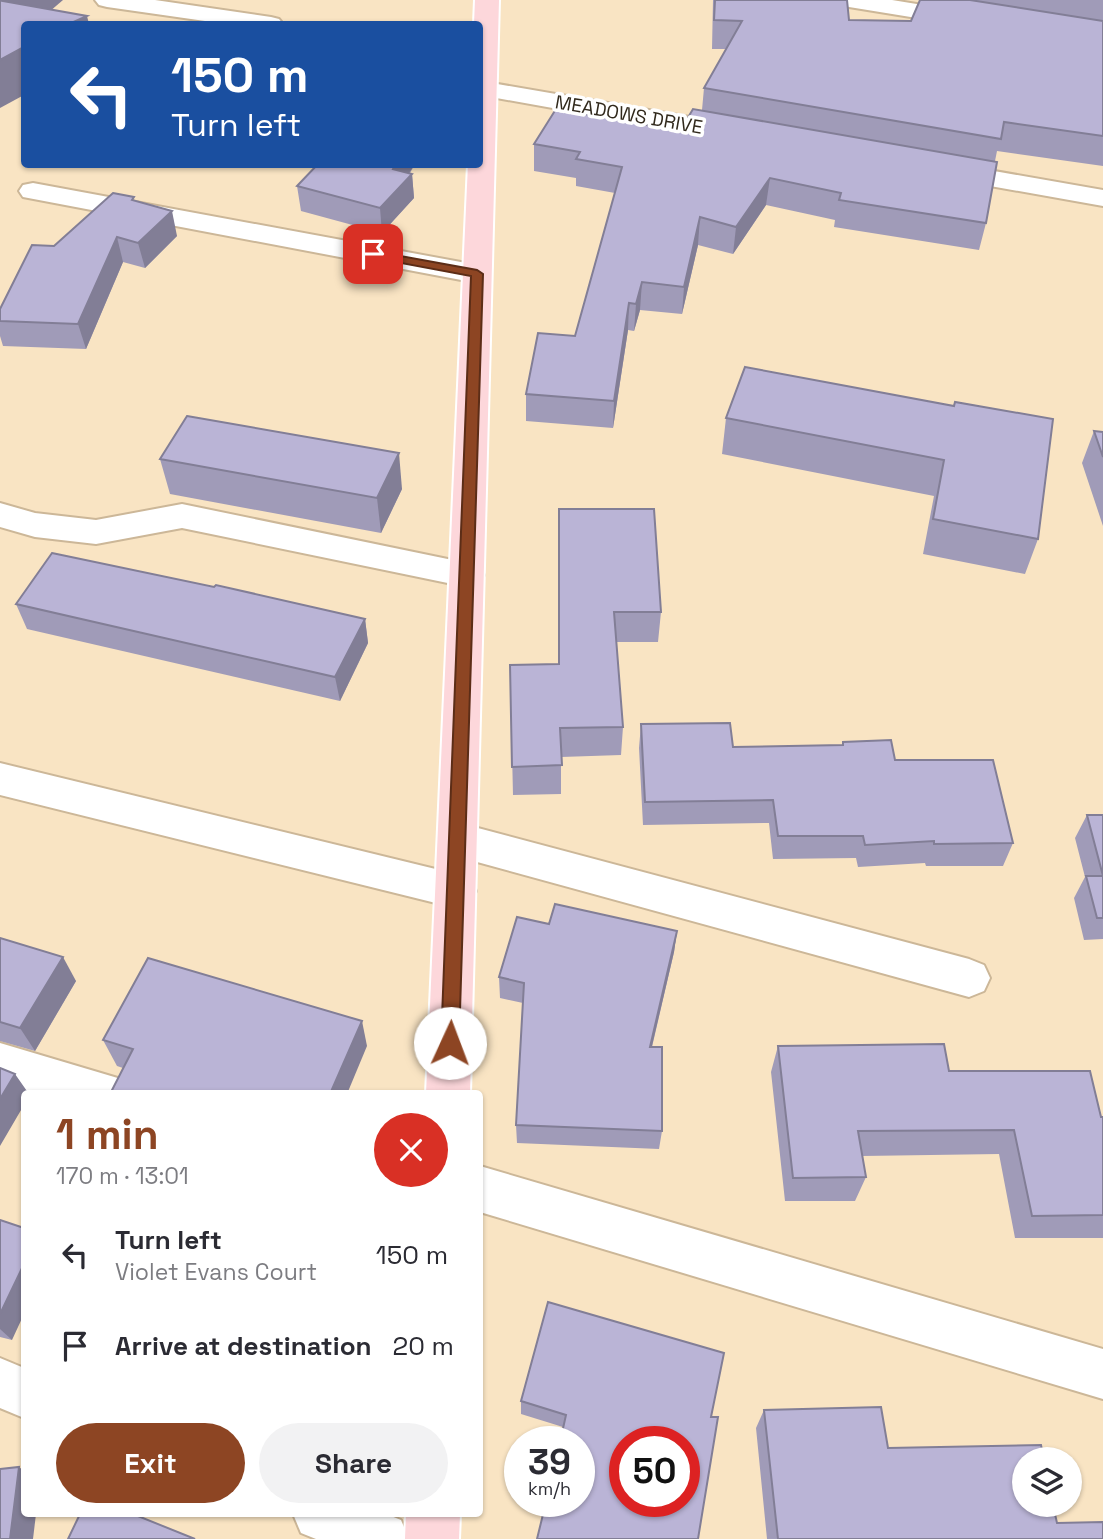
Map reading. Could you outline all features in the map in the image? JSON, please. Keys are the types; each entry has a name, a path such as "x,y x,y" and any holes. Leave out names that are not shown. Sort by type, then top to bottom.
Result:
{"main road":[{"path":"483,97 487,0"},
{"path":"448,1090 481,168"},
{"path":"432,1539 433,1517"}],"street":[{"path":"107,0 250,21"},
{"path":"849,0 983,22"},
{"name":"MEADOWS DRIVE","path":"484,67 760,138"},
{"path":"925,167 1103,198"},
{"path":"33,191 477,274"},
{"path":"0,515 35,525 96,532 182,516 467,575"},
{"path":"0,779 456,891"},
{"path":"459,840 969,978"},
{"path":"0,1063 91,1090"},
{"path":"483,1190 1103,1374"},
{"path":"0,1383 21,1392"},
{"path":"327,1517 382,1539"}],"building":[{"path":"0,0 87,16 76,21 21,21 21,49 0,60"},
{"path":"715,0 847,0 849,20 911,21 920,0 970,0 1103,21 1103,136 1004,122 1001,139 704,88 742,21 714,20"},
{"path":"556,109 680,131 693,109 997,162 986,223 839,200 841,193 770,178 736,227 700,217 684,287 642,282 636,304 629,303 614,401 526,394 538,333 575,336 622,167 576,159 580,152 534,144"},
{"path":"314,168 394,168 412,174 380,208 297,186"},
{"path":"113,193 134,197 132,200 172,211 138,243 117,237 78,324 0,321 0,309 32,245 54,246"},
{"path":"745,367 954,406 955,402 1053,419 1038,539 933,519 944,460 726,418"},
{"path":"187,416 399,453 377,498 160,459"},
{"path":"1094,431 1103,432 1103,457"},
{"path":"559,509 654,509 661,612 614,612 623,727 560,728 562,765 512,767 510,665 559,664"},
{"path":"52,553 214,587 216,585 365,619 335,677 16,604"},
{"path":"730,723 733,747 843,745 843,742 891,740 895,760 993,760 1013,843 934,844 934,841 865,845 863,836 778,836 773,800 645,802 641,724"},
{"path":"1087,815 1103,815 1103,876"},
{"path":"1086,876 1103,876 1103,918 1097,918"},
{"path":"555,904 677,931 650,1047 662,1047 662,1131 516,1125 524,983 499,977 517,917 549,924"},
{"path":"0,938 63,957 20,1028 0,1022"},
{"path":"148,958 362,1021 332,1090 112,1090 133,1049 103,1040"},
{"path":"944,1044 949,1071 1090,1071 1103,1117 1103,1215 1032,1216 1014,1130 858,1131 866,1177 793,1178 778,1046"},
{"path":"0,1068 15,1074 0,1099"},
{"path":"0,1220 21,1227 21,1270 0,1314"},
{"path":"548,1302 724,1353 711,1417 718,1417 698,1539 537,1539 542,1517 595,1517 595,1426 564,1426 566,1415 521,1401"},
{"path":"881,1407 888,1448 1041,1445 1012,1447 1012,1517 1056,1517 1057,1523 1103,1522 1103,1539 778,1539 764,1410"},
{"path":"19,1467 10,1539 0,1539 0,1469"},
{"path":"79,1517 140,1517 195,1539 68,1539"}],"route":[{"path":"373,254 477,274 450,1043"}]}
